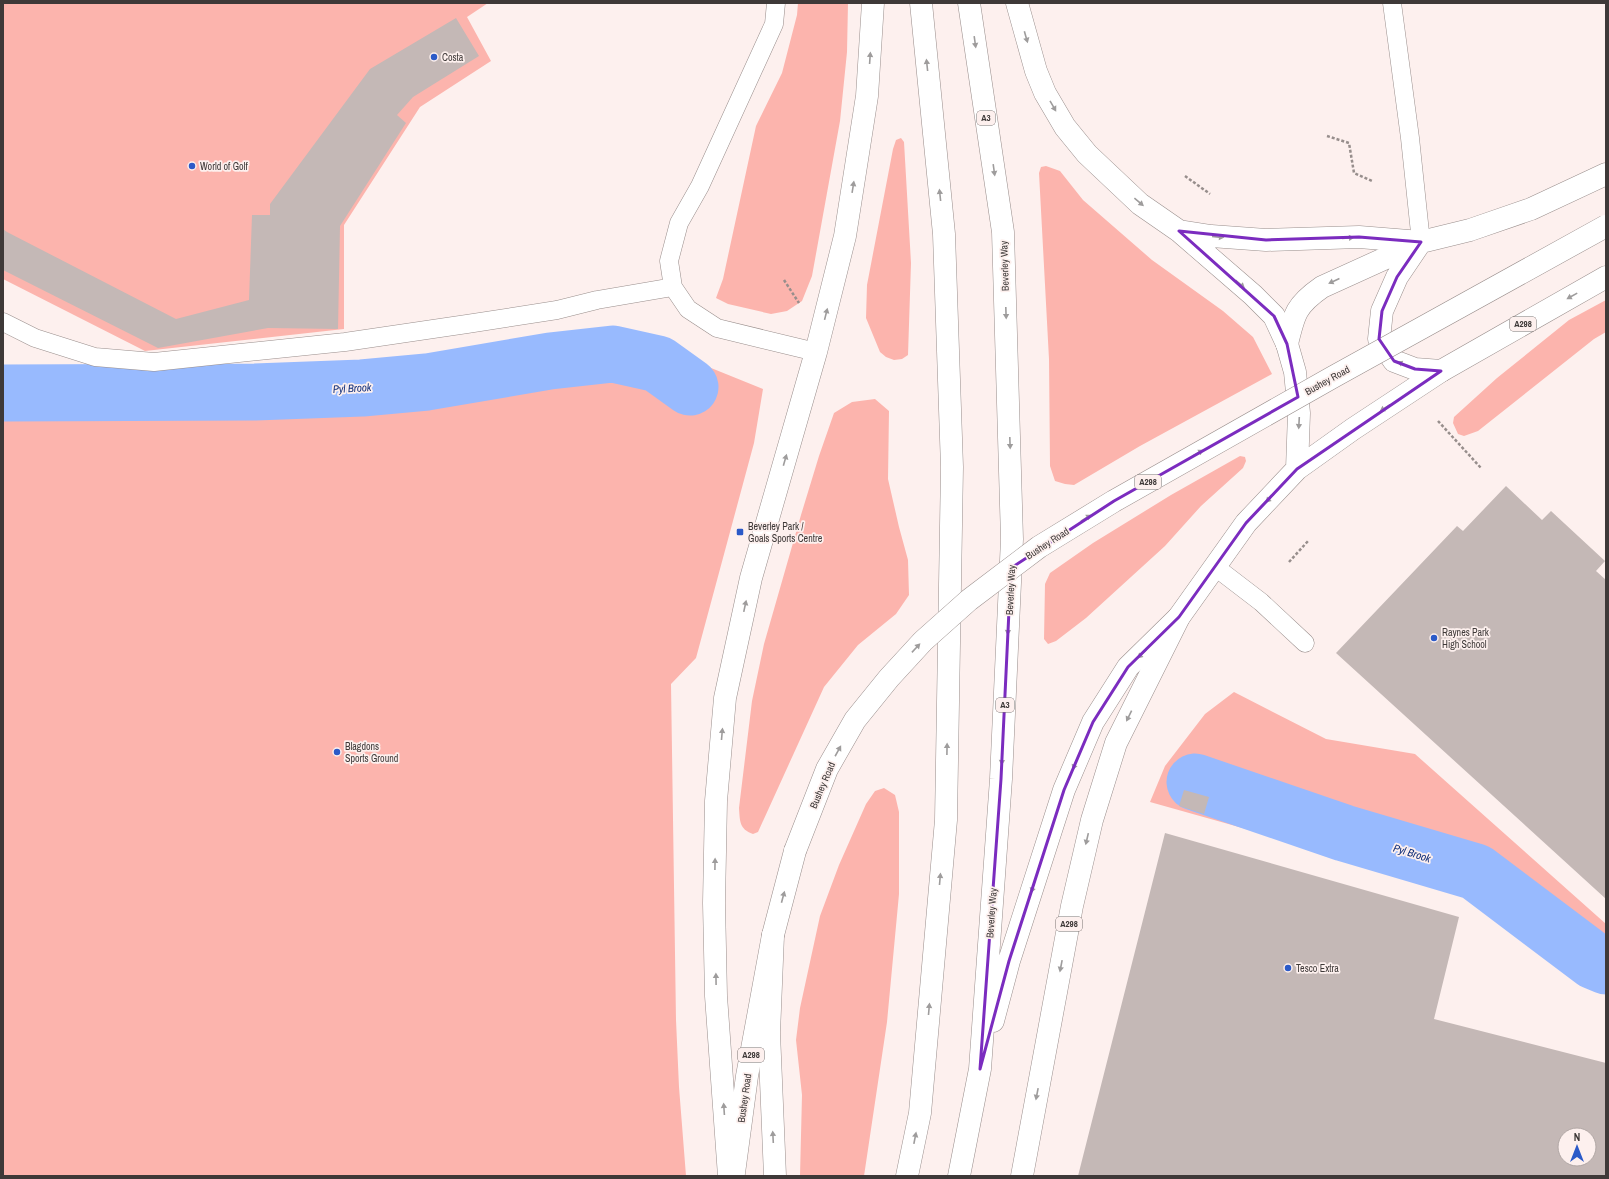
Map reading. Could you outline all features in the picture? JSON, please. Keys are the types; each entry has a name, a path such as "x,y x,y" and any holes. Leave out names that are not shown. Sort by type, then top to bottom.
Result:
{"main road":[{"path":"729,1176 716,996 714,903 716,801 725,698 751,578 816,352 845,236 867,96 874,3"},
{"path":"907,1176 920,1113 946,820 952,466 944,234 921,3"},
{"name":"Beverley Way","path":"959,1176 980,1069 1002,779 1012,539 1003,232 970,3"},
{"path":"1017,3 1036,71 1045,93 1065,127 1087,154 1140,204 1179,231 1253,295 1274,316 1287,344 1295,372 1299,413 1297,469"},
{"path":"1287,344 1293,319 1299,306 1307,297 1322,287 1421,242 1470,230 1530,209 1606,174"},
{"name":"Bushey Road","path":"733,1176 747,1076 773,935 795,851 828,769 855,720 889,678 923,641 969,600 1039,547 1114,501 1332,377 1606,226"},
{"path":"1179,231 1211,236 1266,240 1360,237 1421,242"},
{"path":"1421,242 1397,277 1382,311 1380,339 1394,361 1415,369 1441,371"},
{"name":"A298","path":"1022,1176 1071,914 1092,820 1116,743 1180,616 1214,566 1246,523 1297,469 1352,429 1441,371 1606,277"},
{"name":"A298","path":"980,1069 1010,961 1062,798 1093,722 1128,667 1180,616"},
{"path":"773,935 769,1032 775,1176"}],"lane":[{"path":"776,3 774,24 700,186 679,223 669,261 673,287 688,309 717,328 816,352"},
{"path":"1392,3 1410,138 1421,242"},
{"path":"3,322 35,338 96,357 154,362 345,342 557,310 597,300 673,287"},
{"path":"1214,566 1261,602 1305,643"}],"path":[{"path":"1327,136 1349,142 1354,173 1372,181"},
{"path":"1185,176 1210,194"},
{"path":"784,280 799,304"},
{"path":"1438,421 1481,468"},
{"path":"1289,562 1309,540"}],"highlighted area":[{"path":"1179,231 1266,240 1359,237 1421,242 1397,277 1382,311 1379,339 1394,361 1415,369 1441,371 1297,469 1246,523 1179,617 1128,667 1093,722 1064,790 1009,961 980,1069 1001,779 1011,568 1114,501 1298,397 1287,344 1274,316"}],"shaded area":[{"name":"World of Golf","path":"3,3 488,3 467,17 491,61 420,107 344,225 344,329 145,351 3,279"},
{"path":"798,3 848,3 847,52 840,121 812,276 802,301 787,311 771,314 728,304 716,298 723,279 756,126 782,73 797,15"},
{"path":"901,138 904,142 911,263 908,355 902,359 894,360 886,357 880,352 866,318 867,285 893,149 896,140"},
{"path":"1046,166 1060,171 1083,200 1152,260 1223,311 1253,337 1272,374 1140,446 1074,485 1055,481 1050,466 1049,359 1039,173 1041,167"},
{"path":"1606,300 1606,332 1594,339 1478,431 1464,436 1458,434 1453,423 1454,417 1497,378 1569,320"},
{"name":"Blagdons Sports Ground","path":"632,336 763,389 754,443 696,658 671,684 676,1020 679,1087 686,1176 3,1176 3,387 82,393 281,386"},
{"path":"875,399 889,411 888,479 908,560 909,595 896,614 858,645 824,687 758,832 753,834 745,830 741,824 739,808 752,701 764,644 801,515 834,413 852,402"},
{"path":"1240,456 1245,457 1246,461 1243,468 1201,506 1165,546 1086,618 1056,641 1048,644 1044,639 1045,584 1050,573 1093,543 1171,495"},
{"path":"1234,692 1326,739 1415,754 1606,924 1606,984 1471,892 1150,802 1165,766 1205,714"},
{"path":"884,788 895,795 899,812 899,894 887,1022 864,1176 800,1176 802,1095 796,1040 800,1008 820,916 839,865 866,804 875,791"}],"building":[{"path":"456,18 479,56 413,97 397,115 406,123 340,226 338,329 268,328 158,348 3,270 3,229 176,319 249,300 252,215 270,215 270,204 370,69"},
{"path":"1506,486 1542,520 1551,511 1605,561 1596,571 1606,580 1606,899 1336,653 1457,526 1463,531"},
{"path":"1184,790 1209,797 1204,814 1179,806"},
{"name":"Tesco Extra","path":"1165,833 1459,917 1434,1019 1606,1063 1606,1176 1078,1176"}],"waterway":[{"name":"Pyl Brook","path":"3,393 255,392 362,388 427,382 550,361 613,354 658,364 690,387"},
{"name":"Pyl Brook","path":"1195,782 1344,833 1476,872 1594,961 1606,966"}],"place":[{"name":"Costa","path":"434,57"},
{"name":"World of Golf","path":"192,166"},
{"name":"Beverley Park / Goals Sports Centre","path":"740,532"},
{"name":"Raynes Park High School","path":"1434,638"},
{"name":"Blagdons Sports Ground","path":"337,752"},
{"name":"Tesco Extra","path":"1288,968"}]}
